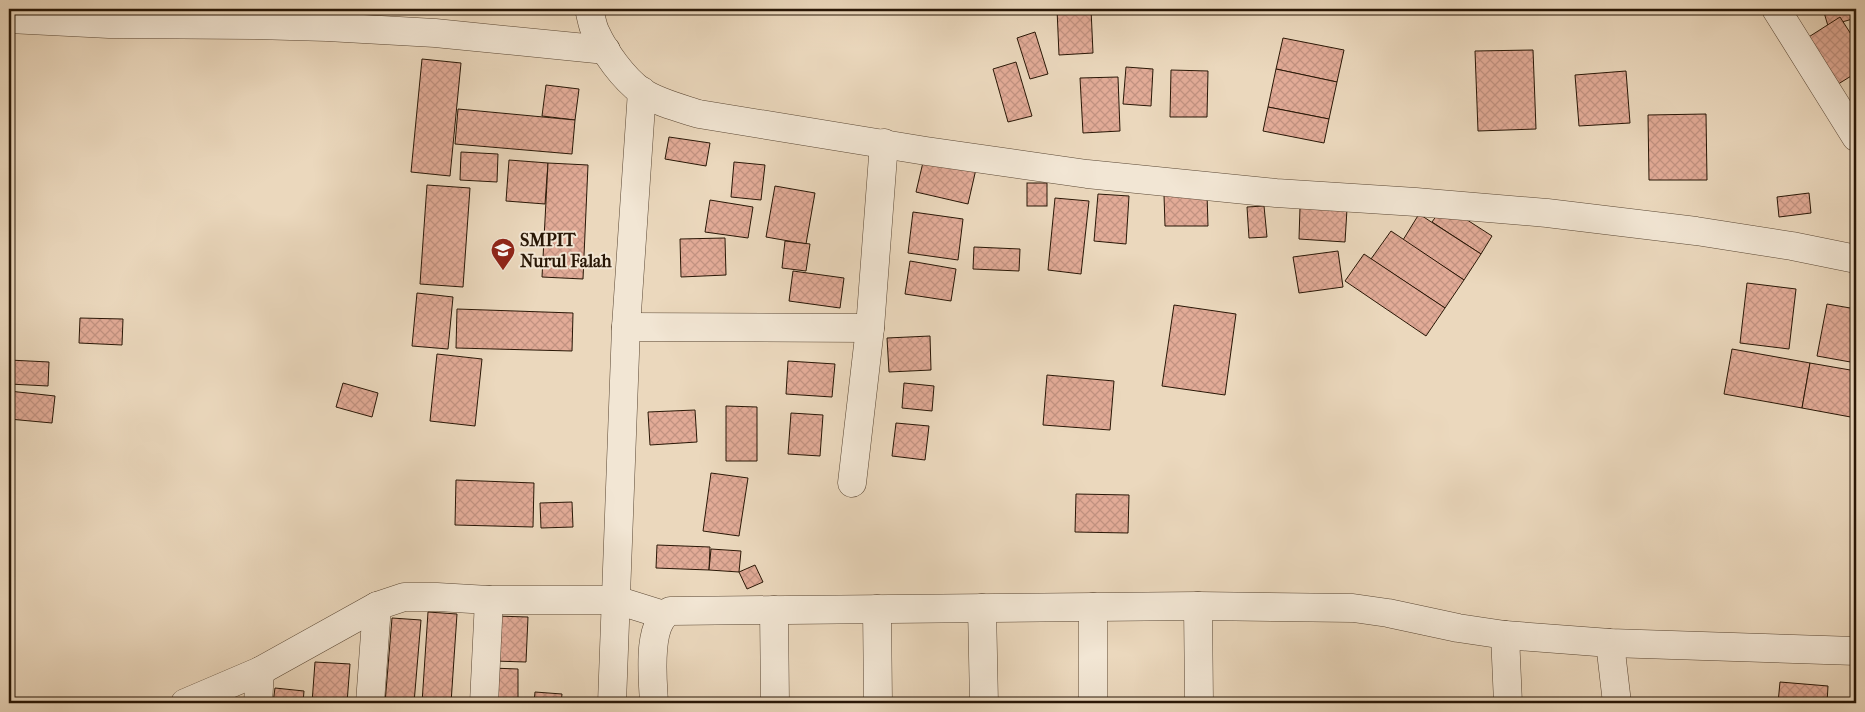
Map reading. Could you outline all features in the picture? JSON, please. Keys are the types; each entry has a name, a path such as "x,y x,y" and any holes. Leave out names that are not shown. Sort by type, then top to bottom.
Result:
{"street":[{"path":"590,9 595,30 621,72 642,92 668,104 699,114 1097,175 1276,193 1416,202 1528,212 1678,229 1792,246 1856,259"},
{"path":"1776,9 1856,137"},
{"path":"9,19 110,17 435,33 606,50"},
{"path":"612,703 626,327 642,92"},
{"path":"852,483 870,328 884,143"},
{"path":"626,327 870,328"},
{"path":"185,703 260,671 377,606 404,597 437,596 489,600 616,600 664,615"},
{"path":"484,703 489,600"},
{"path":"370,703 377,606"},
{"path":"654,703 653,653 656,630 664,615 670,612 1198,606 1353,608 1505,635 1610,643 1856,651"},
{"path":"1198,606 1199,703"},
{"path":"1093,607 1093,703"},
{"path":"982,608 984,703"},
{"path":"877,609 878,703"},
{"path":"774,610 775,703"},
{"path":"1505,635 1508,703"},
{"path":"1610,643 1617,703"},
{"path":"258,703 260,671"}],"building":[{"path":"1057,9 1091,9 1093,53 1059,55"},
{"path":"1823,9 1856,9 1856,18 1828,26"},
{"path":"1840,17 1856,42 1856,73 1835,86 1804,40"},
{"path":"1035,32 1048,74 1030,79 1017,38"},
{"path":"1283,38 1344,50 1337,82 1276,69"},
{"path":"1533,50 1536,129 1478,131 1475,51"},
{"path":"422,59 461,63 450,176 411,172"},
{"path":"1016,62 1032,116 1008,122 993,69"},
{"path":"1126,67 1153,69 1151,106 1123,104"},
{"path":"1276,69 1337,82 1329,119 1268,107"},
{"path":"1171,70 1208,71 1207,117 1170,117"},
{"path":"1626,71 1630,123 1579,126 1575,75"},
{"path":"1118,77 1120,131 1083,133 1080,78"},
{"path":"546,85 579,89 575,120 542,116"},
{"path":"1268,107 1329,119 1324,143 1263,131"},
{"path":"458,109 575,120 572,154 455,144"},
{"path":"1706,114 1707,180 1649,180 1648,115"},
{"path":"669,137 710,143 706,166 665,159"},
{"path":"461,152 498,154 497,182 460,180"},
{"path":"924,158 976,169 968,204 916,192"},
{"path":"509,160 548,163 545,204 506,201"},
{"path":"734,162 765,165 761,200 731,197"},
{"path":"548,163 588,165 583,279 542,277"},
{"path":"1027,183 1047,183 1047,206 1027,206"},
{"path":"427,185 470,188 463,287 420,284"},
{"path":"775,186 815,193 806,244 766,237"},
{"path":"1809,193 1811,213 1779,217 1777,197"},
{"path":"1098,194 1129,196 1126,244 1094,241"},
{"path":"1207,194 1208,226 1165,226 1164,195"},
{"path":"1055,198 1089,201 1081,274 1048,270"},
{"path":"710,200 753,207 748,238 705,232"},
{"path":"1444,205 1492,236 1481,254 1432,222"},
{"path":"1264,206 1267,237 1249,238 1247,207"},
{"path":"1300,207 1347,209 1345,242 1299,239"},
{"path":"913,212 963,219 958,260 908,253"},
{"path":"1419,214 1481,254 1464,280 1403,240"},
{"path":"1391,231 1464,280 1445,308 1371,259"},
{"path":"725,238 726,275 681,277 680,239"},
{"path":"785,241 810,244 806,271 782,268"},
{"path":"974,247 1020,249 1019,271 973,269"},
{"path":"1338,251 1343,287 1299,293 1293,257"},
{"path":"1364,254 1445,308 1426,336 1345,281"},
{"path":"910,261 956,269 951,301 905,294"},
{"path":"793,271 844,278 840,308 789,301"},
{"path":"1747,283 1796,289 1789,349 1740,343"},
{"path":"417,293 453,297 448,349 412,346"},
{"path":"1827,304 1856,309 1856,363 1817,356"},
{"path":"1174,305 1236,314 1225,395 1162,386"},
{"path":"457,309 573,313 572,351 456,348"},
{"path":"80,318 123,319 122,345 79,343"},
{"path":"930,336 931,370 889,372 887,338"},
{"path":"1732,349 1810,363 1802,408 1724,394"},
{"path":"437,354 482,359 475,426 430,421"},
{"path":"9,360 49,362 48,386 9,384"},
{"path":"788,361 835,364 832,397 786,394"},
{"path":"1810,363 1856,371 1856,418 1802,408"},
{"path":"1047,375 1114,381 1110,430 1043,425"},
{"path":"343,383 378,393 372,417 336,407"},
{"path":"904,383 934,386 932,411 902,408"},
{"path":"9,391 55,396 52,423 9,419"},
{"path":"726,406 757,407 757,461 726,461"},
{"path":"695,410 697,442 650,445 648,412"},
{"path":"791,413 823,415 820,456 788,454"},
{"path":"896,423 929,426 925,460 892,456"},
{"path":"711,473 748,478 739,536 703,531"},
{"path":"456,480 534,483 533,527 455,525"},
{"path":"1076,494 1129,495 1128,533 1075,532"},
{"path":"572,502 573,527 541,528 540,503"},
{"path":"657,545 710,547 709,570 656,568"},
{"path":"711,549 741,551 739,572 709,570"},
{"path":"755,565 763,582 747,589 739,572"},
{"path":"428,612 457,614 451,703 422,703"},
{"path":"496,616 528,617 526,662 494,661"},
{"path":"392,618 421,620 414,703 385,703"},
{"path":"315,662 350,664 347,703 312,703"},
{"path":"491,668 518,669 518,703 490,703"},
{"path":"1780,682 1828,686 1827,703 1778,703"},
{"path":"275,688 304,691 303,703 273,703"},
{"path":"535,692 562,694 561,703 534,703"},
{"path":"15,698 38,700 38,703 14,703"}],"place":[{"name":"SMPIT Nurul Falah","path":"503,271"}]}
